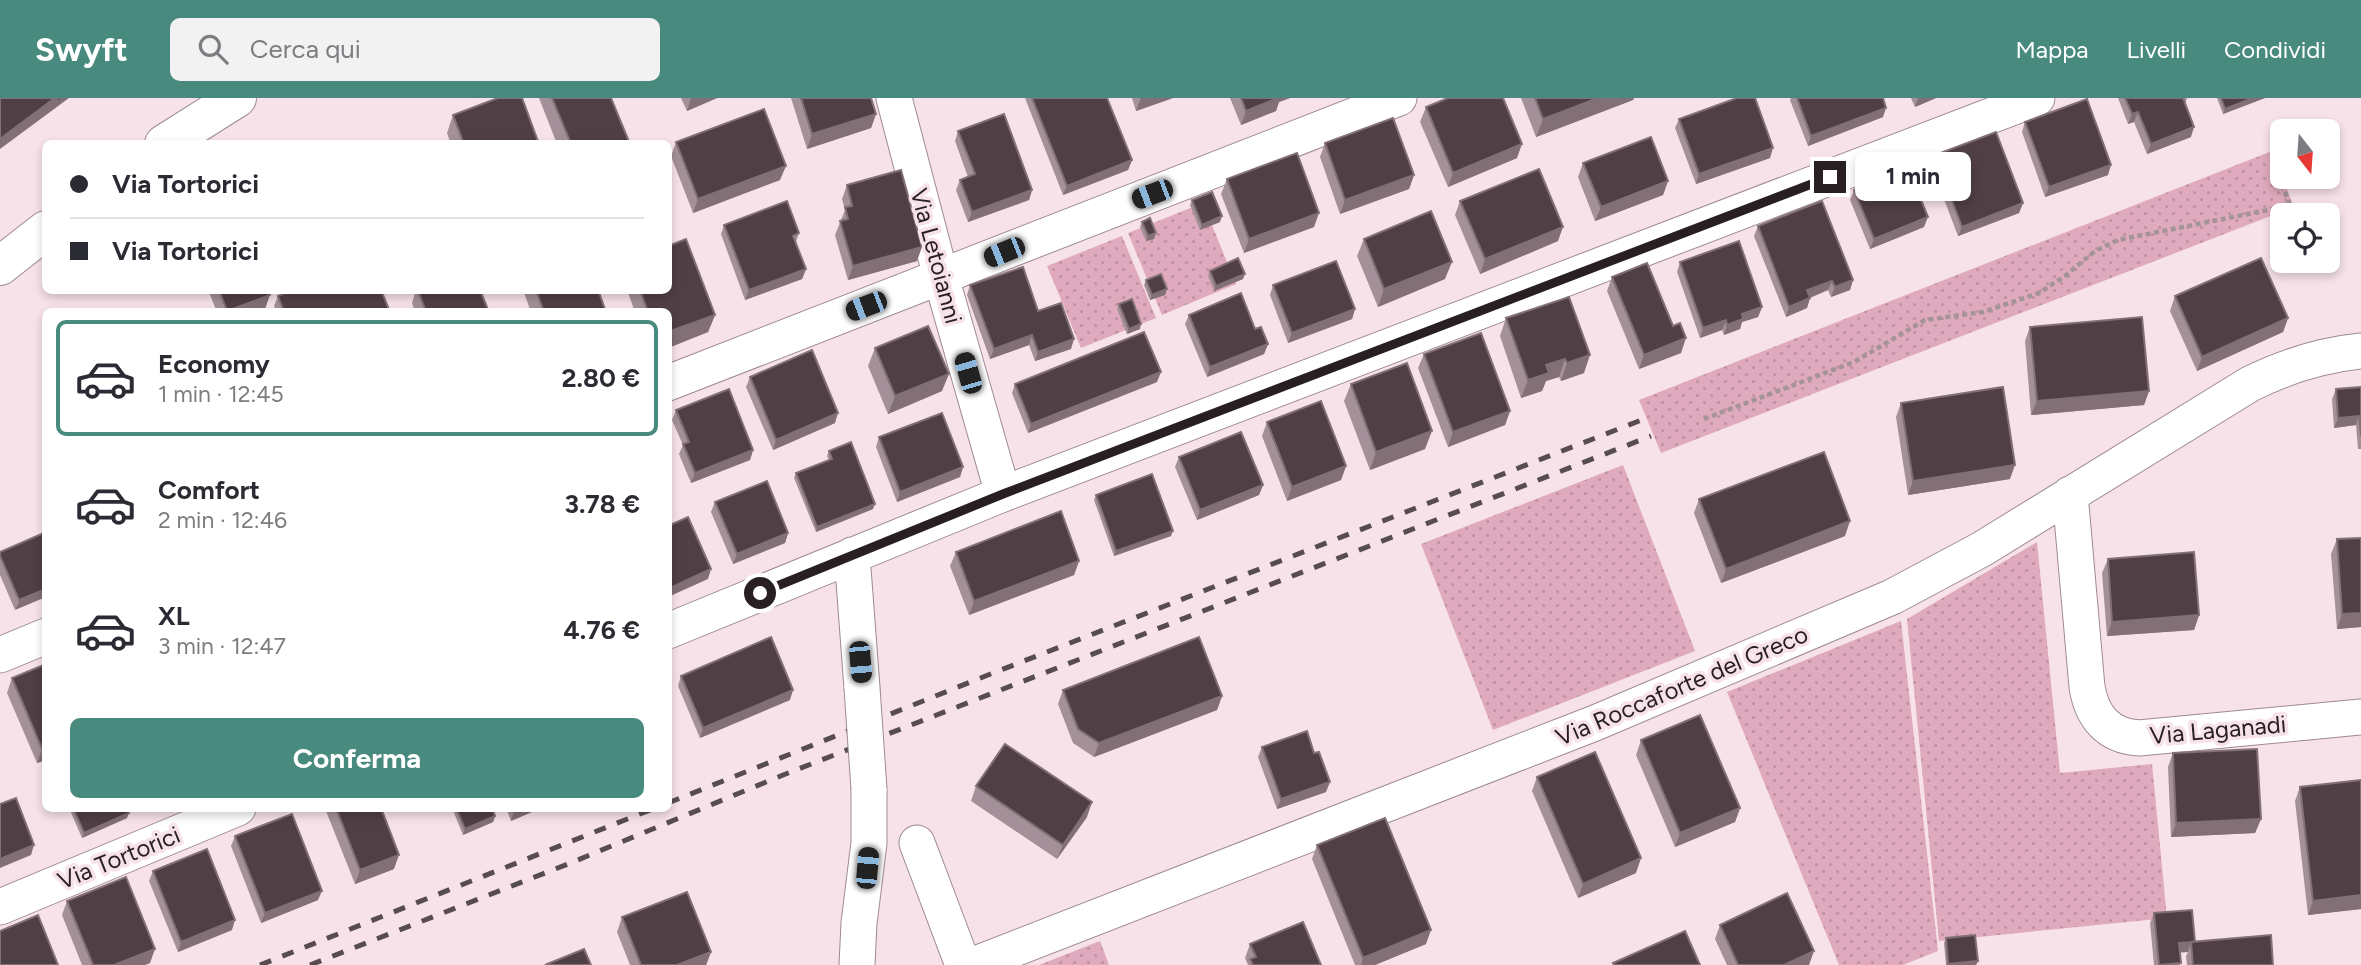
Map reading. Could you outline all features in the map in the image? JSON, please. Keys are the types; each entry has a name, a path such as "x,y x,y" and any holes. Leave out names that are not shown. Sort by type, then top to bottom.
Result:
{"main road":[{"path":"170,140 237,98"},
{"path":"0,266 42,233"}],"street":[{"name":"Via Letoianni","path":"894,98 941,277 1003,494"},
{"path":"672,381 1399,98"},
{"path":"672,629 1003,494 2037,98"},
{"name":"Via Roccaforte del Greco","path":"973,965 1543,744 1808,634 1939,573 1989,545 2260,379 2314,360 2361,351"},
{"name":"Via Laganadi","path":"2070,494 2087,687 2094,710 2105,727 2118,734 2139,738 2361,716"},
{"path":"852,555 869,789 869,843 859,923 857,965"},
{"path":"0,655 42,638"},
{"name":"Via Tortorici","path":"0,907 228,812"},
{"path":"918,843 963,965"}],"path":[{"path":"1704,419 1853,362 1925,320 1983,312 2039,293 2095,251 2118,240 2273,209 2289,202 2284,189"}],"shaded area":[{"path":"2270,152 2270,189 2287,189 2292,203 2270,203 2270,216 1661,453 1639,400"},
{"path":"1203,203 1236,284 1162,315 1128,233"},
{"path":"1122,236 1156,318 1081,348 1047,266"},
{"path":"1623,465 1695,651 1493,730 1421,544"},
{"path":"2037,542 2060,773 2152,764 2167,918 1939,941 1907,619"},
{"path":"1901,621 1938,951 1903,965 1839,965 1727,692"},
{"path":"1100,941 1109,965 1039,965"}],"building":[{"path":"0,98 55,98 0,139"},
{"path":"498,98 522,98 538,140 462,140 453,115"},
{"path":"552,98 611,98 628,140 569,140"},
{"path":"801,98 871,98 876,114 812,134"},
{"path":"1032,98 1107,98 1132,160 1067,186"},
{"path":"1241,98 1278,98 1246,111"},
{"path":"1448,98 1503,98 1522,144 1453,173 1426,107"},
{"path":"1535,98 1598,98 1543,119"},
{"path":"1737,98 1755,98 1773,148 1699,174 1679,119"},
{"path":"1797,98 1883,98 1886,108 1811,136"},
{"path":"2125,98 2183,98 2194,127 2151,144 2138,112 2132,114"},
{"path":"2221,98 2253,98 2225,109"},
{"path":"2087,99 2111,165 2049,187 2025,122"},
{"path":"764,109 786,166 698,199 676,142"},
{"path":"1004,114 1032,190 972,212 960,180 975,174 958,131"},
{"path":"1393,118 1414,175 1345,200 1325,143"},
{"path":"1996,132 2023,203 1962,227 1935,155"},
{"path":"1651,137 1668,181 1601,207 1583,163"},
{"path":"1297,153 1319,213 1249,239 1227,179"},
{"path":"1908,168 1928,217 1874,239 1854,190"},
{"path":"1539,169 1563,227 1485,259 1460,201"},
{"path":"901,170 922,247 853,266 840,221 848,219 845,207 852,206 847,185"},
{"path":"1212,192 1222,216 1202,225 1192,200"},
{"path":"787,201 799,233 793,236 806,269 749,290 724,225"},
{"path":"1822,201 1853,280 1835,287 1832,281 1807,290 1810,298 1789,307 1758,226"},
{"path":"1431,211 1452,262 1384,289 1364,239"},
{"path":"1150,218 1156,233 1148,236 1142,222"},
{"path":"686,239 715,315 672,331 672,308 647,308 641,294 672,294 672,244"},
{"path":"1739,241 1762,307 1742,314 1743,319 1727,325 1726,320 1703,328 1680,262"},
{"path":"1238,258 1245,274 1216,286 1210,271"},
{"path":"2261,258 2288,318 2202,357 2175,296"},
{"path":"1336,261 1355,309 1292,333 1273,285"},
{"path":"1647,263 1673,326 1680,323 1686,338 1644,355 1612,277"},
{"path":"1023,267 1038,311 1061,303 1074,339 1038,352 1032,335 994,349 970,285"},
{"path":"1161,274 1167,289 1152,295 1146,280"},
{"path":"1241,293 1255,329 1261,327 1268,344 1210,367 1189,315"},
{"path":"221,294 270,295 235,308 226,308"},
{"path":"383,294 388,308 282,308 278,296"},
{"path":"419,294 482,294 487,308 425,308"},
{"path":"537,294 599,294 605,308 543,308"},
{"path":"1569,297 1590,355 1567,363 1565,359 1546,365 1549,373 1528,380 1506,318"},
{"path":"1132,299 1141,324 1129,329 1119,304"},
{"path":"2142,317 2149,391 2037,401 2030,327"},
{"path":"928,326 949,374 895,396 875,348"},
{"path":"1144,332 1161,372 1031,424 1015,384"},
{"path":"1481,333 1510,411 1453,432 1424,354"},
{"path":"812,350 838,413 776,440 750,377"},
{"path":"1407,363 1432,431 1376,452 1351,384"},
{"path":"2003,387 2015,465 1913,481 1901,403"},
{"path":"2361,387 2361,436 2359,416 2338,418 2336,389"},
{"path":"729,389 753,450 695,473 683,444 689,442 676,410"},
{"path":"1321,401 1346,466 1292,487 1267,422"},
{"path":"942,413 963,467 900,492 879,437"},
{"path":"1241,432 1263,485 1200,510 1179,457"},
{"path":"851,442 875,504 817,527 796,473 832,459 829,451"},
{"path":"1824,452 1850,521 1726,569 1699,499"},
{"path":"1152,474 1173,531 1116,551 1096,495"},
{"path":"767,481 788,533 737,554 715,502"},
{"path":"1061,511 1079,561 974,601 956,552"},
{"path":"688,517 711,569 672,587 672,524"},
{"path":"42,534 42,591 19,600 0,552"},
{"path":"2361,538 2361,613 2342,614 2337,539"},
{"path":"2194,552 2199,615 2112,622 2108,559"},
{"path":"771,637 793,690 703,728 681,676"},
{"path":"1199,637 1222,696 1099,743 1078,729 1063,690"},
{"path":"42,666 42,749 12,678"},
{"path":"1700,715 1740,808 1680,833 1641,740"},
{"path":"1307,731 1314,753 1319,752 1330,782 1281,799 1262,747"},
{"path":"1005,744 1092,802 1063,845 976,786"},
{"path":"2257,749 2261,819 2176,823 2173,753"},
{"path":"1595,752 1641,858 1583,884 1537,777"},
{"path":"2361,780 2361,895 2313,901 2300,787"},
{"path":"16,798 34,845 0,859 0,804"},
{"path":"75,812 129,812 129,813 84,833"},
{"path":"338,812 383,812 399,855 360,870"},
{"path":"458,812 494,812 495,816 465,829"},
{"path":"292,814 322,891 265,913 235,836"},
{"path":"1385,818 1431,930 1363,958 1317,845"},
{"path":"207,849 235,920 181,942 153,871"},
{"path":"126,877 155,949 114,965 93,965 67,901"},
{"path":"687,892 711,952 677,965 641,965 622,917"},
{"path":"1787,893 1814,951 1784,965 1738,965 1720,925"},
{"path":"2192,910 2195,942 2179,943 2181,963 2159,965 2154,913"},
{"path":"38,915 58,965 0,965 0,931"},
{"path":"1303,922 1321,965 1253,965 1250,959 1256,957 1250,944"},
{"path":"1685,931 1700,965 1613,963"},
{"path":"1975,935 1978,961 1948,964 1946,938"},
{"path":"2271,935 2273,965 2193,965 2191,942"},
{"path":"584,949 591,965 545,965"}],"railway":[{"path":"672,801 1644,419"},
{"path":"310,965 568,864 783,775 1651,436"},
{"path":"260,965 645,812"}],"route":[{"path":"760,593 1003,494 1830,177"}]}
